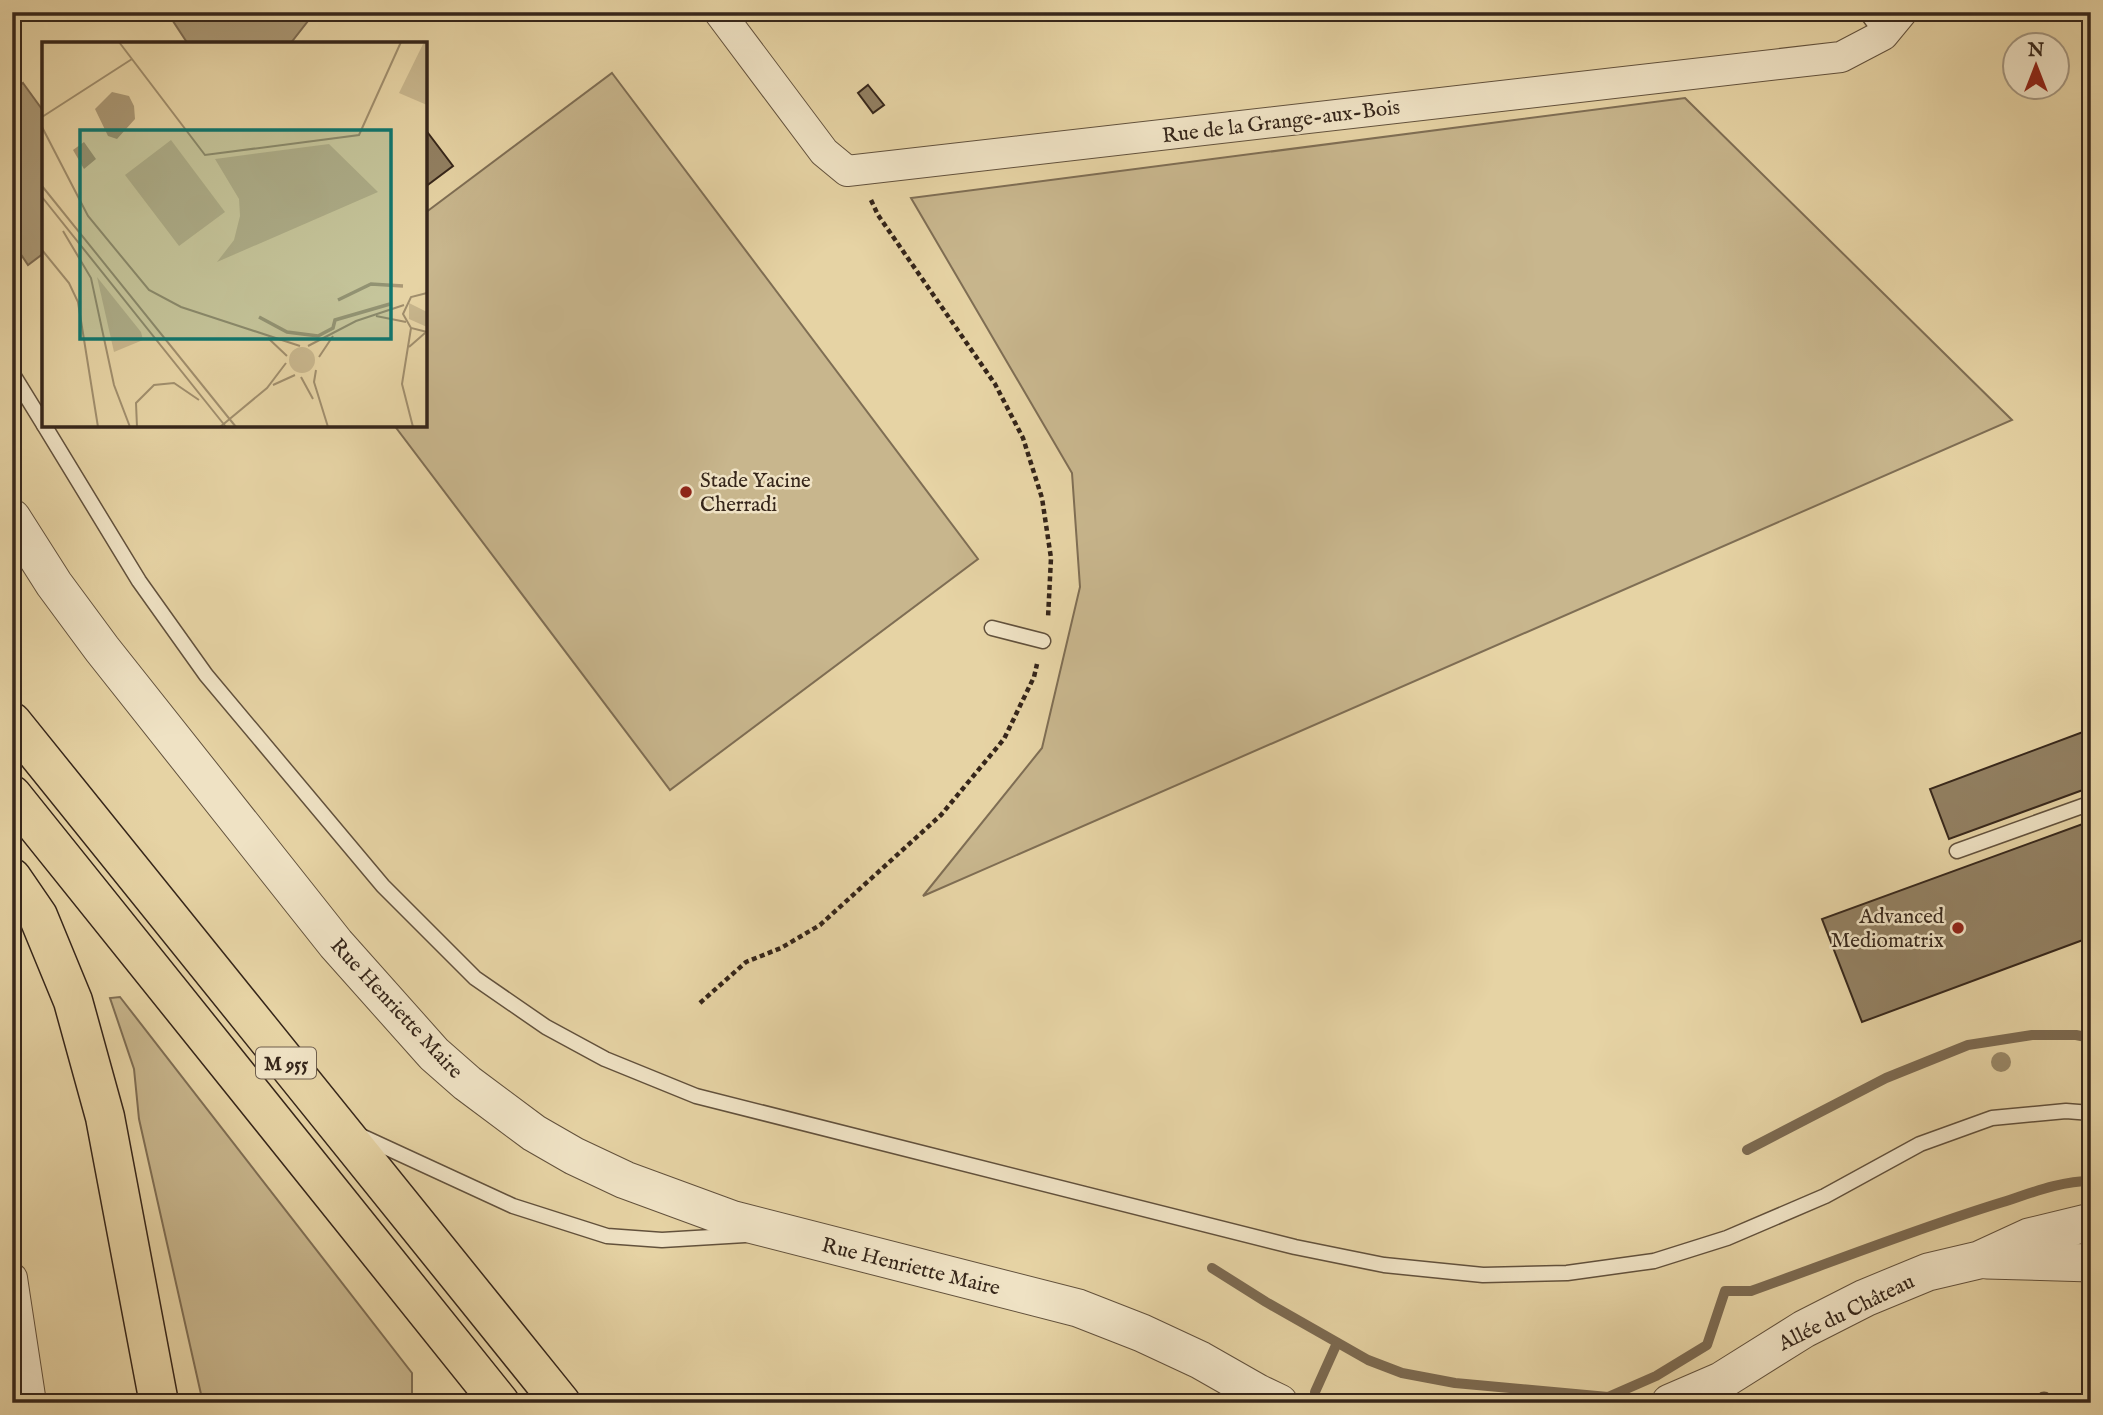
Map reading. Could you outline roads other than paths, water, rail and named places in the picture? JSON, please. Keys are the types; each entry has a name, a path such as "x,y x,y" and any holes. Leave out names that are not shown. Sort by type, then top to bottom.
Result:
{"highway":[{"name":"M 955","path":"12,722 561,1403"},
{"name":"M 955","path":"12,795 500,1403"},
{"path":"12,878 38,916 74,1001 105,1117 159,1403"}],"street":[{"name":"Rue de la Grange-aux-Bois","path":"719,12 824,152 847,171 1841,57 1875,24 1902,12"},
{"name":"Rue Henriette Maire","path":"12,518 54,584 102,649 337,944 434,1054 467,1083 534,1133 574,1156 684,1203 734,1220 1078,1308 1200,1360 1268,1400"},
{"name":"Allée du Château","path":"1670,1403 1712,1392 1804,1329 1865,1298 1928,1272 1979,1260 2029,1237 2091,1222"},
{"name":"Allée du Château","path":"1979,1260 2091,1263"},
{"path":"12,1278 31,1403"}],"lane":[{"path":"12,373 42,422"},
{"path":"45,427 139,582 206,675 383,886 475,978 546,1027 605,1059 696,1096 1295,1247 1384,1265 1483,1275 1567,1273 1654,1261 1727,1238 1825,1196 1920,1144 1992,1118 2066,1111 2091,1114"},
{"path":"992,628 1043,641"},
{"path":"1957,851 2091,803"},
{"path":"334,1122 419,1165 513,1206 607,1236 662,1240 785,1233"}],"waterway":[{"path":"1747,1150 1886,1078 1968,1045 2032,1035 2076,1035 2091,1038"},
{"path":"1212,1268 1368,1360 1402,1373 1455,1383 1608,1397 1656,1376 1707,1345 1725,1291 1751,1291 1971,1212 2046,1188 2091,1181"},
{"path":"1315,1392 1337,1343"}],"place":[{"name":"Stade Yacine Cherradi","path":"686,492"},
{"name":"Advanced Mediomatrix","path":"1958,928"}]}
